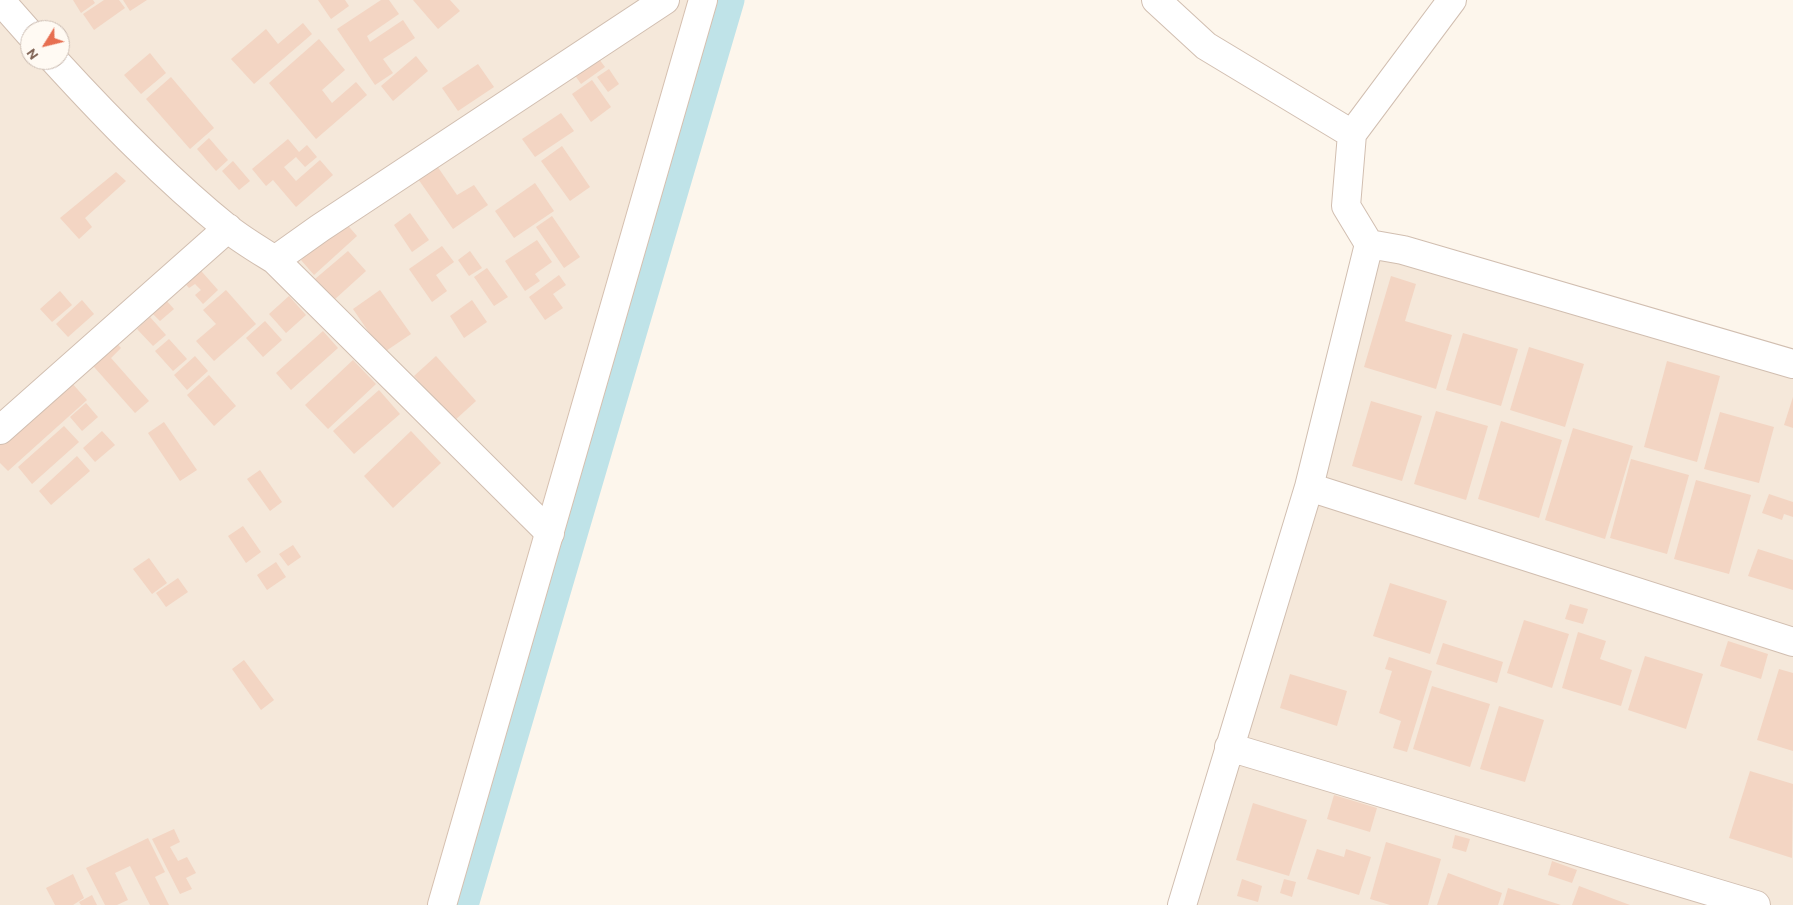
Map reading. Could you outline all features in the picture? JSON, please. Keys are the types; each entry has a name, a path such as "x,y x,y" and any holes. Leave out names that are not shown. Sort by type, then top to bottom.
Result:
{"street":[{"path":"275,260 320,228 665,0"},
{"path":"442,905 703,0"},
{"path":"1156,0 1206,46 1352,134"},
{"path":"1182,905 1308,487 1369,244 1346,206 1352,134 1452,0"},
{"path":"4,12 20,26"},
{"path":"63,70 106,116 228,228 275,260 550,533"},
{"path":"0,430 228,228"},
{"path":"1369,244 1403,250 1793,364"},
{"path":"1308,487 1793,642"},
{"path":"1229,747 1756,905"}],"shaded area":[{"path":"0,0 703,0 442,905 0,905"},
{"path":"1369,244 1793,364 1793,905 1182,905"}],"building":[{"path":"73,0 93,0 95,3 81,13"},
{"path":"104,0 119,0 125,8 94,30 83,14"},
{"path":"123,0 147,0 130,11"},
{"path":"318,0 345,0 349,6 331,19"},
{"path":"381,0 389,0 399,14 367,36 370,42 403,20 415,38 383,59 393,73 375,85 337,29"},
{"path":"413,0 450,0 460,11 438,29"},
{"path":"303,23 312,34 254,84 231,59 266,29 278,44"},
{"path":"319,39 345,70 322,90 332,103 356,82 367,95 316,139 269,83"},
{"path":"150,53 166,73 141,94 124,75"},
{"path":"596,55 605,67 581,84 572,71"},
{"path":"416,56 428,71 393,101 381,86"},
{"path":"478,64 494,87 458,111 442,88"},
{"path":"609,69 619,84 608,92 597,77"},
{"path":"171,77 214,128 190,149 146,99"},
{"path":"592,80 611,107 591,122 572,94"},
{"path":"561,113 574,131 535,157 522,139"},
{"path":"209,138 228,160 216,171 197,149"},
{"path":"288,139 299,152 307,145 317,157 305,167 296,157 284,167 296,181 320,160 333,175 296,207 273,180 266,186 252,169"},
{"path":"562,146 590,187 570,201 541,161"},
{"path":"233,161 250,181 239,190 222,171"},
{"path":"435,163 457,195 474,185 488,205 453,229 416,176"},
{"path":"116,172 126,181 85,218 92,227 79,239 60,218"},
{"path":"535,183 554,211 514,238 495,211"},
{"path":"410,213 429,240 412,252 394,225"},
{"path":"552,216 580,257 564,268 536,227"},
{"path":"344,221 357,236 314,275 301,260"},
{"path":"537,240 552,262 535,274 540,281 525,291 505,261"},
{"path":"442,246 454,262 436,275 447,291 432,302 409,269"},
{"path":"348,251 366,271 334,300 315,279"},
{"path":"470,251 482,268 469,276 458,260"},
{"path":"195,264 218,290 203,304 195,295 201,290 195,284 189,288 180,278"},
{"path":"487,268 508,297 494,306 474,277"},
{"path":"559,275 566,285 553,294 563,308 545,320 529,297"},
{"path":"1391,276 1416,284 1405,321 1452,335 1436,389 1364,367"},
{"path":"226,290 256,324 214,361 196,341 216,324 203,310"},
{"path":"380,290 411,334 383,353 353,309"},
{"path":"60,291 72,305 52,322 40,309"},
{"path":"289,296 306,315 286,333 269,314"},
{"path":"164,298 174,309 160,321 150,311"},
{"path":"82,300 94,314 68,337 56,324"},
{"path":"472,300 487,322 464,338 450,316"},
{"path":"150,317 166,335 153,346 137,329"},
{"path":"265,321 282,340 263,357 246,338"},
{"path":"323,331 338,348 291,390 276,373"},
{"path":"1463,333 1518,349 1501,406 1446,390"},
{"path":"111,337 121,348 111,358 149,401 135,413 87,359"},
{"path":"169,339 187,359 173,371 155,351"},
{"path":"1529,347 1584,364 1565,427 1510,410"},
{"path":"195,356 208,371 187,390 174,375"},
{"path":"436,356 476,401 454,421 414,376"},
{"path":"353,360 376,384 328,429 305,405"},
{"path":"1667,361 1720,376 1697,462 1644,447"},
{"path":"209,375 236,406 214,426 187,395"},
{"path":"70,381 87,400 8,471 0,463 0,445"},
{"path":"379,390 400,414 354,454 333,431"},
{"path":"1793,397 1793,428 1784,425"},
{"path":"1371,401 1422,416 1402,481 1352,466"},
{"path":"86,403 98,417 82,431 70,417"},
{"path":"1436,411 1488,426 1466,500 1414,484"},
{"path":"1720,412 1774,427 1759,483 1704,469"},
{"path":"1501,421 1562,440 1539,518 1478,499"},
{"path":"164,422 197,470 180,481 148,433"},
{"path":"64,426 79,442 32,484 18,467"},
{"path":"1573,428 1633,446 1605,539 1545,520"},
{"path":"102,431 115,445 95,462 83,448"},
{"path":"411,431 441,463 393,508 364,476"},
{"path":"77,456 90,471 51,505 39,491"},
{"path":"1631,459 1689,475 1667,554 1610,538"},
{"path":"260,470 282,502 270,511 247,479"},
{"path":"1696,480 1751,495 1729,574 1674,559"},
{"path":"1769,494 1793,502 1793,517 1784,514 1782,520 1762,513"},
{"path":"243,526 261,552 246,563 228,536"},
{"path":"293,545 301,557 288,566 279,554"},
{"path":"1758,549 1793,560 1793,590 1748,576"},
{"path":"149,558 167,583 152,594 133,569"},
{"path":"276,562 286,577 267,590 257,575"},
{"path":"178,578 188,592 166,607 156,593"},
{"path":"1390,583 1447,601 1430,654 1373,636"},
{"path":"1570,604 1588,609 1583,624 1565,619"},
{"path":"1524,620 1569,634 1552,688 1507,673"},
{"path":"1578,632 1606,641 1600,659 1632,670 1621,706 1562,688"},
{"path":"1728,641 1768,654 1761,679 1720,666"},
{"path":"1443,643 1503,662 1497,683 1436,664"},
{"path":"1645,656 1703,674 1686,729 1628,710"},
{"path":"1389,657 1432,671 1407,752 1393,748 1401,721 1379,713 1392,671 1385,669"},
{"path":"244,660 274,700 261,710 232,669"},
{"path":"1779,669 1793,673 1793,751 1757,740"},
{"path":"1290,674 1347,691 1337,726 1280,708"},
{"path":"1432,686 1490,704 1470,767 1413,749"},
{"path":"1499,706 1544,720 1525,782 1480,769"},
{"path":"1750,771 1793,784 1792,858 1729,838"},
{"path":"1334,795 1377,808 1370,832 1327,819"},
{"path":"1253,803 1307,820 1289,876 1236,860"},
{"path":"174,829 180,842 170,847 178,861 187,857 196,873 186,878 192,889 180,894 152,839"},
{"path":"1455,835 1470,839 1466,852 1452,848"},
{"path":"148,838 165,872 155,877 169,905 150,905 130,866 115,873 128,900 117,905 105,905 86,868"},
{"path":"1386,842 1441,859 1428,905 1390,905 1370,899"},
{"path":"1317,849 1344,857 1346,849 1371,857 1359,895 1307,879"},
{"path":"1552,861 1577,870 1572,883 1548,875"},
{"path":"1448,873 1502,893 1498,905 1437,905"},
{"path":"73,874 84,898 73,905 55,905 46,888"},
{"path":"1242,879 1262,886 1258,902 1237,896"},
{"path":"1284,879 1296,882 1292,897 1280,893"},
{"path":"1579,886 1630,905 1572,905"},
{"path":"1508,888 1561,905 1503,905"},
{"path":"92,895 97,905 81,905 79,902"}],"waterway":[{"path":"463,905 729,0"}]}
